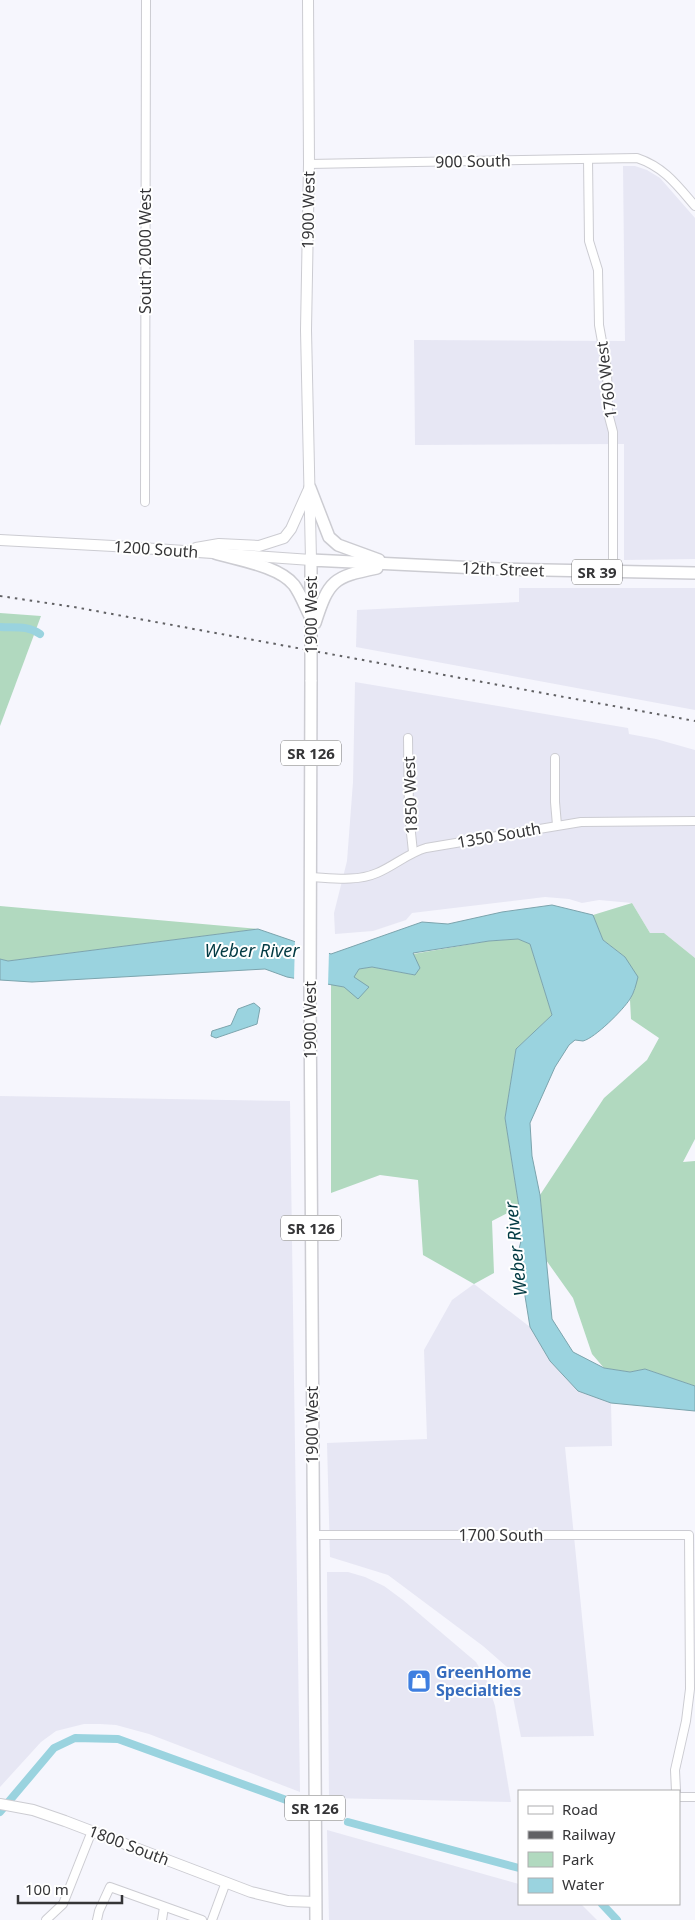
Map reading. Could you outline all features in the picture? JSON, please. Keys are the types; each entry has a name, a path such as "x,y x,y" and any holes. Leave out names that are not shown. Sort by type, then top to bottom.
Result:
{"main road":[{"name":"1900 West","path":"308,0 309,164 306,330 311,560 310,995 316,1920"},
{"path":"181,551 219,544 259,546 284,538 291,529 310,488"},
{"path":"310,488 329,537 338,544 392,565"},
{"name":"1200 South","path":"0,540 311,560"},
{"path":"215,553 266,567 286,577 295,586 311,618"},
{"name":"12th Street","path":"311,560 392,565 613,573 695,573"},
{"path":"311,634 323,597 333,582 346,575 392,565"},
{"name":"1800 South","path":"0,1804 32,1810 277,1900 316,1902"}],"street":[{"name":"South 2000 West","path":"145,502 146,0"},
{"name":"900 South","path":"309,164 637,158 651,163 667,174 695,206"},
{"name":"1760 West","path":"588,159 589,240 598,270 599,325 607,368 608,413 613,432 613,573"},
{"name":"1850 West","path":"408,738 409,814 413,852"},
{"path":"555,758 555,802 558,825"},
{"name":"1350 South","path":"310,877 361,878 377,873 413,852 426,848 558,825 581,822 695,821"},
{"name":"1700 South","path":"313,1535 689,1535 690,1689 686,1721 675,1770 676,1790"},
{"path":"680,1797 695,1797"},
{"path":"46,1920 63,1904 92,1831"},
{"path":"212,1920 226,1882"},
{"path":"98,1920 99,1911 110,1887 202,1920"},
{"path":"162,1920 164,1907"}],"shaded area":[{"path":"623,166 635,166 647,170 660,178 695,218 695,559 624,560 624,444 415,445 414,340 625,341"},
{"path":"519,588 695,588 695,710 356,647 357,610 519,602"},
{"path":"355,682 628,728 629,734 656,739 695,750 695,958 664,933 650,933 632,903 599,900 582,903 569,899 545,897 412,913 406,920 373,931 335,934 334,913 347,861 353,782"},
{"path":"0,1096 290,1101 300,1792 149,1734 116,1725 100,1724 84,1724 56,1731 41,1742 0,1787"},
{"path":"474,1284 530,1327 550,1361 578,1391 611,1403 612,1446 565,1447 594,1736 521,1737 507,1667 483,1646 388,1575 330,1557 327,1443 427,1439 424,1350 452,1300"},
{"path":"327,1572 348,1572 365,1577 384,1586 476,1662 487,1681 495,1706 511,1802 329,1798"},
{"path":"327,1830 518,1884 518,1905 582,1905 597,1920 329,1920"}],"green space":[{"path":"0,613 41,616 0,726"},
{"path":"632,903 650,933 664,933 695,958 695,1139 683,1162 695,1161 695,1386 645,1369 630,1372 604,1368 592,1354 573,1298 546,1260 540,1195 604,1098 647,1060 659,1038 631,1019 630,1000 635,989 625,957 603,940 593,915"},
{"path":"0,906 258,929 8,961 0,959"},
{"path":"518,939 530,944 552,1015 516,1049 505,1118 519,1207 492,1221 494,1273 474,1284 423,1255 418,1180 380,1175 331,1193 331,984 344,987 359,969 372,967 415,975 413,954 489,941"}],"water":[{"name":"Weber River","path":"552,905 593,915 603,940 625,957 638,977 631,997 615,1016 588,1039 583,1041 575,1040 569,1045 555,1067 530,1123 532,1156 540,1195 552,1319 573,1352 604,1368 630,1372 645,1369 695,1386 695,1411 611,1403 578,1391 550,1361 530,1327 518,1253 521,1241 519,1207 505,1118 516,1049 552,1015 530,944 518,939 489,941 413,953 420,968 415,975 372,967 359,969 354,977 369,987 358,999 344,987 287,977 265,969 32,982 0,980 0,959 8,961 258,929 331,954 422,922 448,924 502,912"},
{"path":"254,1003 260,1008 257,1024 216,1038 211,1036 212,1031 231,1025 238,1009"}],"pier":[{"path":"295,939 329,951 328,986 294,981"}],"waterway":[{"path":"0,627 26,628 40,634"},
{"path":"0,1812 54,1748 75,1738 118,1739 289,1801"},
{"path":"348,1822 518,1868"},
{"path":"603,1905 617,1920"}],"railway":[{"path":"0,596 74,607 695,721"}],"place":[{"name":"GreenHome Specialties","path":"419,1681"}]}
